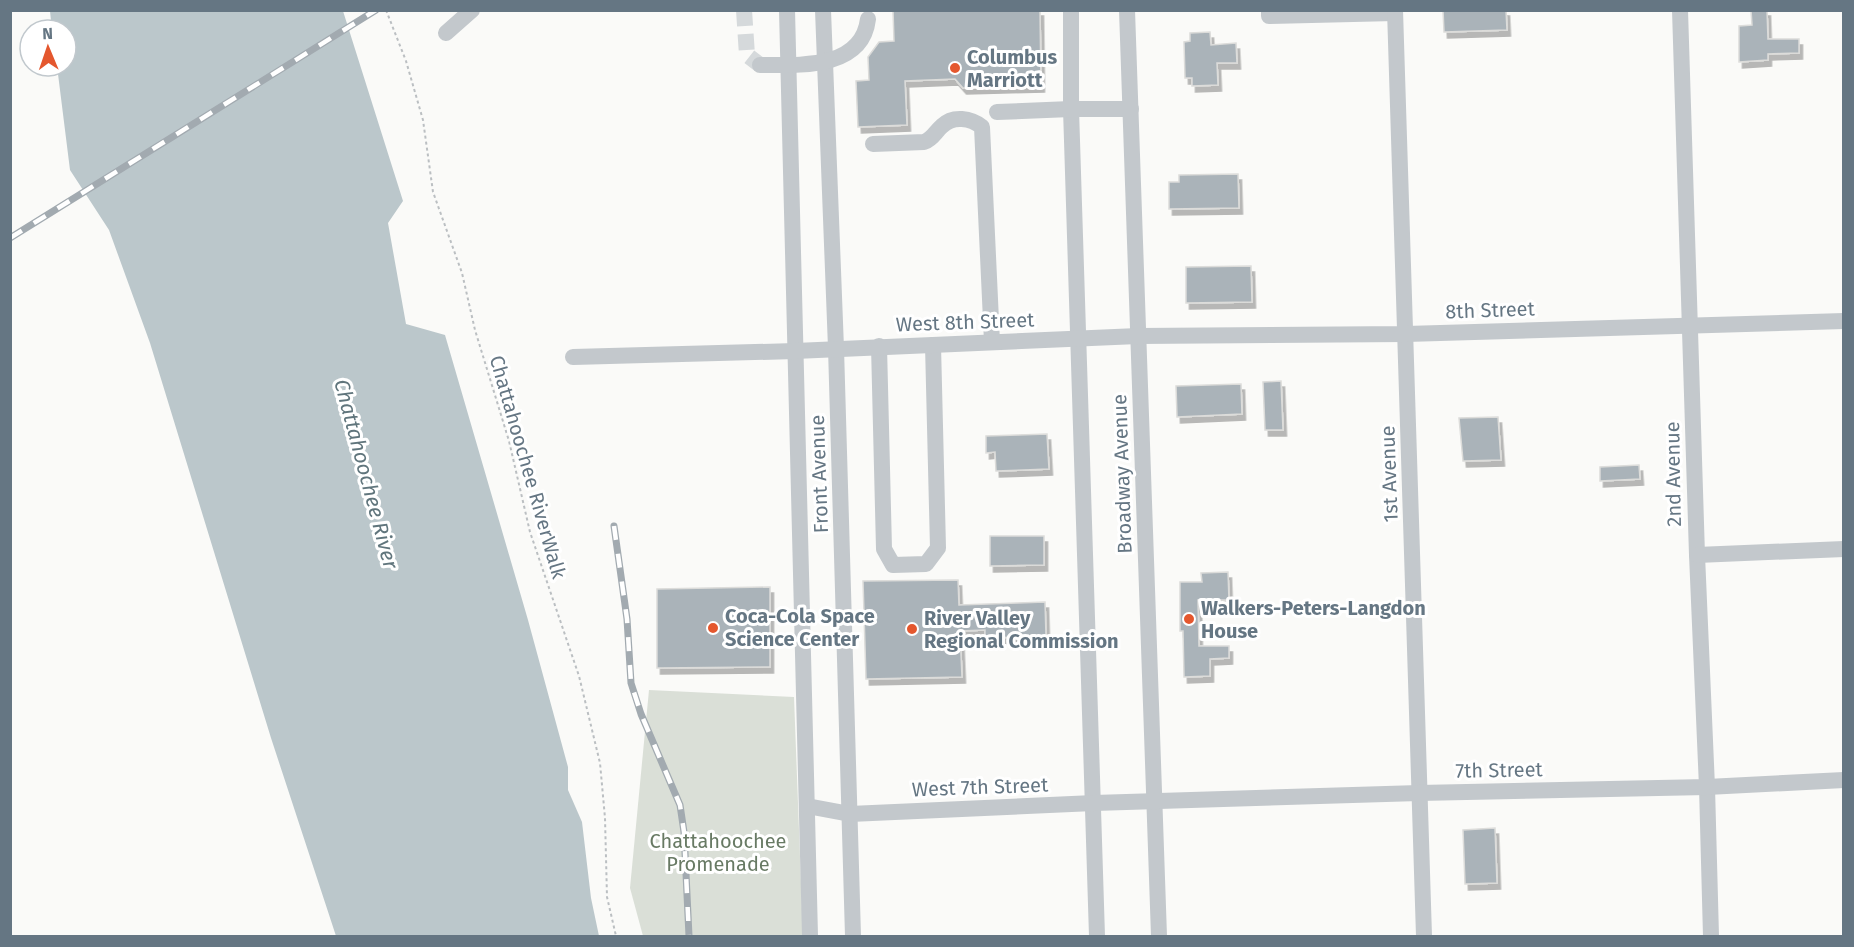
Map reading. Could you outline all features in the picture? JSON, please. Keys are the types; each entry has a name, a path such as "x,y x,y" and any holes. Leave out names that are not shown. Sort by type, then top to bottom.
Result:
{"street":[{"path":"446,33 472,10"},
{"name":"Front Avenue","path":"786,10 810,936"},
{"name":"Front Avenue","path":"823,10 836,348 853,936"},
{"name":"Broadway Avenue","path":"1071,10 1071,109 1097,936"},
{"name":"Broadway Avenue","path":"1128,10 1160,936"},
{"path":"1269,10 1269,16 1395,12"},
{"name":"2nd Avenue","path":"1680,10 1696,555 1707,787 1711,936"},
{"name":"1st Avenue","path":"1395,12 1424,936"},
{"path":"760,65 825,62 850,52 867,28 868,19"},
{"path":"997,112 1131,109"},
{"path":"873,144 924,142 930,140 940,127 949,121 963,119 974,121 982,127 992,342"},
{"name":"8th Street","path":"1138,336 1406,334 1844,321"},
{"name":"West 8th Street","path":"573,357 795,351 1138,336"},
{"path":"879,346 884,549 893,565 926,564 938,548 933,345"},
{"path":"1696,555 1844,549"},
{"name":"7th Street","path":"1156,802 1419,793 1707,787 1844,780"},
{"name":"West 7th Street","path":"807,806 850,814 1156,802"}],"path":[{"name":"Chattahoochee RiverWalk","path":"386,10 406,61 423,120 434,192 462,273 475,330 509,441 530,532 579,675 600,763 607,897 616,936"}],"green space":[{"name":"Chattahoochee Promenade","path":"649,690 794,697 803,936 643,936 630,888"}],"water":[{"name":"Chattahoochee River","path":"50,11 343,11 403,201 388,223 406,324 445,335 568,767 568,790 582,822 591,898 599,936 336,936 271,738 150,343 109,230 70,170 58,78 78,78 78,18 51,18"}],"building":[{"name":"Columbus Marriott","path":"893,10 1040,10 1041,86 963,88 955,79 905,81 907,125 858,127 856,81 869,80 868,57 879,42 894,41"},
{"path":"1443,10 1506,10 1507,30 1444,32"},
{"path":"1751,10 1767,10 1768,39 1799,39 1799,53 1768,54 1768,60 1739,62 1739,26 1752,25"},
{"path":"1210,32 1211,45 1236,43 1237,63 1217,63 1218,85 1192,86 1192,78 1185,78 1184,42 1190,41 1190,33"},
{"path":"1238,174 1239,208 1169,209 1169,182 1179,182 1179,175"},
{"path":"1251,266 1252,302 1186,303 1186,267"},
{"path":"1281,381 1283,430 1265,430 1263,382"},
{"path":"1241,384 1242,414 1177,417 1176,386"},
{"path":"1498,417 1501,460 1463,461 1459,418"},
{"path":"1047,434 1049,469 996,471 995,452 986,453 986,436"},
{"path":"1639,465 1640,479 1600,481 1600,467"},
{"path":"990,536 1044,536 1044,565 990,566"},
{"path":"1228,572 1229,600 1198,600 1199,646 1229,646 1229,658 1210,659 1210,676 1184,677 1183,631 1180,631 1180,582 1202,582 1201,573"},
{"name":"River Valley Regional Commission","path":"958,580 959,605 1045,602 1046,636 985,638 985,630 960,631 962,677 866,679 863,581"},
{"name":"Coca-Cola Space Science Center","path":"770,587 770,667 657,668 657,589"},
{"path":"1495,828 1497,883 1465,884 1463,830"}],"tunnel":[{"path":"744,10 747,55 760,65"}],"railway":[{"path":"10,238 376,10"},
{"path":"614,526 627,619 631,683 641,714 680,805 684,832 689,936"}],"place":[{"name":"Columbus Marriott","path":"955,68"},
{"name":"Walkers-Peters-Langdon House","path":"1189,619"},
{"name":"Coca-Cola Space Science Center","path":"713,628"},
{"name":"River Valley Regional Commission","path":"912,629"}]}
